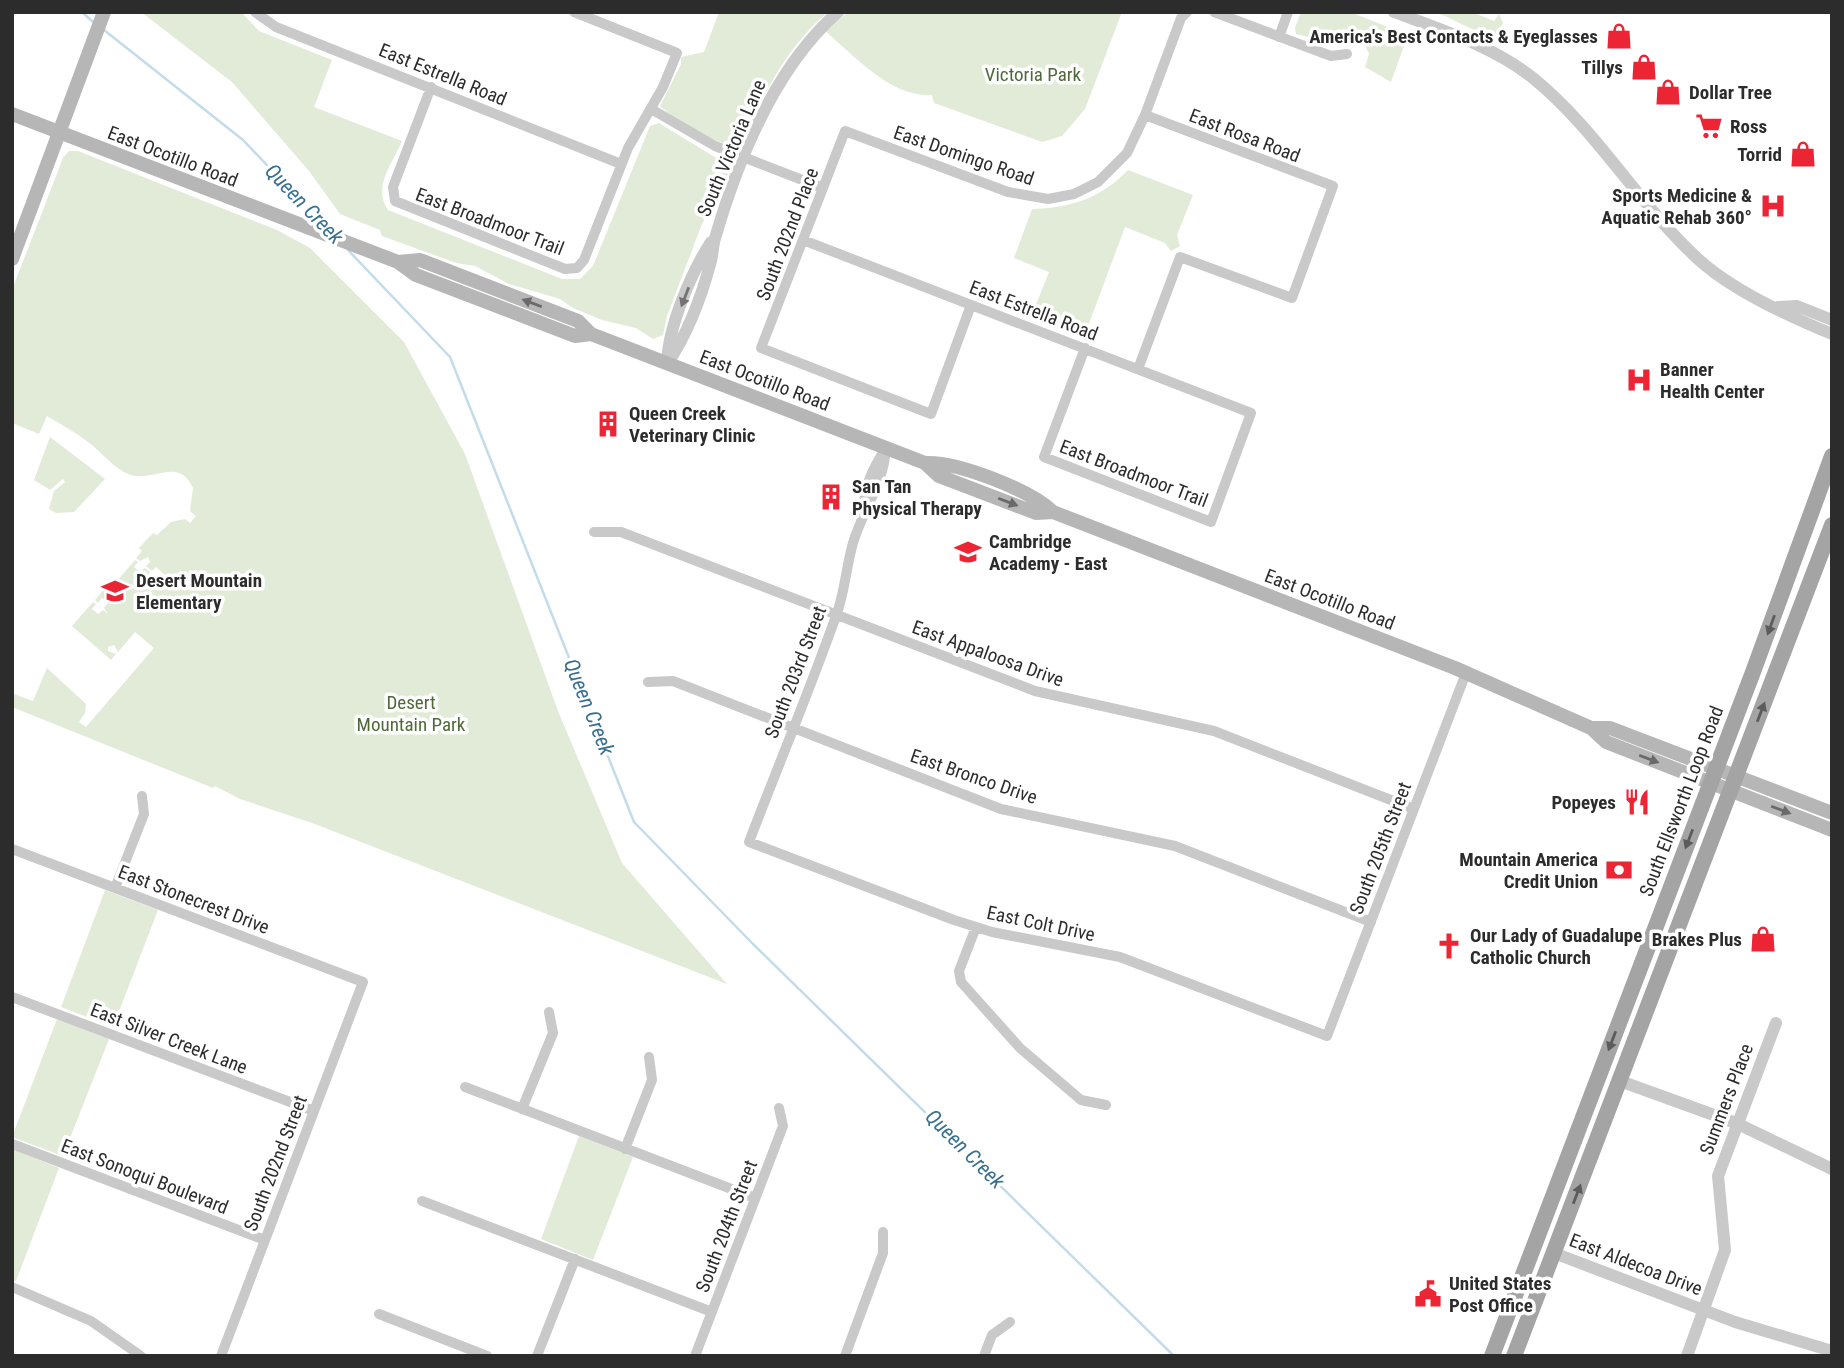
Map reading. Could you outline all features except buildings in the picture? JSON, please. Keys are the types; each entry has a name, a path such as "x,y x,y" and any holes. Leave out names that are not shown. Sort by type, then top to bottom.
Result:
{"main road":[{"path":"12,259 104,12"},
{"name":"East Ocotillo Road","path":"12,114 398,262 416,275 575,336 591,334 925,463 947,479 1036,513 1053,512 1466,673 1591,728 1606,741 1832,813"},
{"name":"South Ellsworth Loop Road","path":"1492,1356 1714,776 1832,456"},
{"path":"1514,1356 1832,525"},
{"name":"East Ocotillo Road","path":"1734,783 1832,830"},
{"path":"1600,1074 1620,1081"},
{"path":"1533,1247 1554,1253"}],"street":[{"name":"East Estrella Road","path":"255,12 276,27 621,164"},
{"path":"573,12 677,52 621,164"},
{"name":"South Victoria Lane","path":"667,364 668,343 695,272 715,236 745,158 781,81 821,27 838,12"},
{"path":"1145,115 1181,18 1187,12"},
{"path":"1214,12 1331,56 1347,54"},
{"path":"1279,37 1288,12"},
{"path":"1394,12 1490,51 1535,80 1573,116 1698,258 1727,281 1778,307 1793,319 1832,334"},
{"name":"East Broadmoor Trail","path":"431,87 393,187 393,197 401,205 565,269 577,268 584,261 621,164"},
{"path":"651,108 715,146 823,188"},
{"name":"East Rosa Road","path":"1138,369 1180,257 1292,298 1333,187 1145,115"},
{"name":"East Domingo Road","path":"845,131 1008,192 1048,199 1074,194 1115,168 1136,137 1145,115"},
{"name":"South 202nd Place","path":"845,131 761,348 931,414 971,305"},
{"name":"East Estrella Road","path":"803,240 1251,413 1211,522"},
{"path":"1778,307 1797,306 1832,320"},
{"name":"East Broadmoor Trail","path":"1085,348 1044,457 1211,522"},
{"name":"South 203rd Street","path":"749,842 837,615 852,546 864,512 885,470 886,448"},
{"name":"East Appaloosa Drive","path":"594,532 621,531 1035,691 1214,731 1414,809"},
{"name":"South 205th Street","path":"1327,1036 1466,673"},
{"name":"East Bronco Drive","path":"648,682 673,681 1001,808 1175,846 1371,922"},
{"path":"115,888 144,814 142,796"},
{"name":"East Colt Drive","path":"749,842 976,927 1120,957 1327,1036"},
{"name":"East Stonecrest Drive","path":"12,849 363,982"},
{"path":"976,927 959,971 961,982 1020,1048 1081,1100 1106,1105"},
{"name":"South 202nd Street","path":"220,1356 363,982"},
{"name":"East Silver Creek Lane","path":"12,997 314,1111"},
{"path":"522,1109 552,1033 549,1013"},
{"name":"Summers Place","path":"1687,1356 1705,1311 1724,1250 1718,1176 1776,1023"},
{"path":"625,1149 652,1080 649,1057"},
{"path":"1620,1081 1736,1124 1832,1169"},
{"path":"465,1087 755,1199"},
{"name":"South 204th Street","path":"695,1356 783,1126 779,1108"},
{"name":"East Sonoqui Boulevard","path":"12,1144 265,1240"},
{"path":"422,1201 712,1312"},
{"path":"845,1356 883,1253 883,1232"},
{"name":"East Aldecoa Drive","path":"1554,1253 1705,1311 1832,1351"},
{"path":"537,1356 575,1259"},
{"path":"12,1287 91,1321 141,1356"},
{"path":"379,1314 487,1356"},
{"path":"984,1356 992,1335 1010,1322"}],"green space":[{"path":"141,12 241,12 259,31 332,60 314,107 402,141 383,183 382,192 388,210 562,279 580,279 593,266 650,126 659,123 718,159 728,161 731,168 702,224 667,316 663,335 653,339 636,328 602,320 573,308 560,299 509,284 475,266 456,263 382,236 380,230 340,214 309,171 232,82"},
{"path":"719,12 828,12 800,40 777,73 758,109 744,145 736,146 714,140 676,119 660,106 681,64 681,57 704,52"},
{"name":"Victoria Park","path":"848,12 1122,12 1085,109 1062,136 1042,142 934,103 932,95 902,90 874,73 825,31"},
{"path":"1301,12 1350,12 1408,35 1391,82 1365,67 1369,54 1360,34 1343,29 1320,40 1296,34 1295,28"},
{"path":"1436,12 1472,12 1494,21 1499,14 1503,23 1497,35 1487,36"},
{"name":"Desert Mountain Park","path":"69,151 78,151 277,230 310,248 404,342 465,454 558,711 622,863 727,984 312,823 240,799 215,786 213,788 12,707 14,694 33,701 47,668 86,704 85,713 79,722 86,727 154,648 135,632 118,652 114,645 108,647 108,651 116,654 111,660 72,626 93,602 96,604 92,609 98,614 103,610 108,614 104,608 108,603 102,598 98,603 95,600 106,587 109,590 135,560 138,562 134,567 140,572 145,568 150,572 147,577 159,587 167,577 156,567 152,571 146,566 150,562 148,557 140,561 136,558 142,551 139,548 153,533 157,535 171,522 185,519 190,523 196,516 190,511 193,488 182,474 129,474 83,438 47,416 39,434 12,423 12,290 63,158"},
{"path":"1128,170 1193,195 1177,235 1180,246 1171,251 1165,243 1125,227 1084,337 1031,317 1049,272 1014,258 1032,209 1084,200 1107,188"},
{"path":"50,437 105,479 74,512 56,513 49,509 54,491 65,482 63,479 50,490 34,480"},
{"path":"105,890 158,910 113,1027 61,1007"},
{"path":"57,1019 109,1039 63,1156 12,1137"},
{"path":"579,1136 633,1157 593,1260 541,1239"},
{"path":"12,1149 59,1168 16,1281 12,1280"}],"waterway":[{"name":"Queen Creek","path":"82,12 93,22"},
{"name":"Queen Creek","path":"104,30 243,140 326,227"},
{"name":"Queen Creek","path":"348,250 450,357 634,822 753,944 1174,1356"}],"place":[{"name":"America's Best Contacts & Eyeglasses","path":"1619,36"},
{"name":"Tillys","path":"1644,67"},
{"name":"Dollar Tree","path":"1668,92"},
{"name":"Ross","path":"1709,126"},
{"name":"Torrid","path":"1803,154"},
{"name":"Sports Medicine & Aquatic Rehab 360°","path":"1773,206"},
{"name":"Banner Health Center","path":"1639,380"},
{"name":"Queen Creek Veterinary Clinic","path":"608,424"},
{"name":"San Tan Physical Therapy","path":"831,497"},
{"name":"Cambridge Academy - East","path":"968,552"},
{"name":"Desert Mountain Elementary","path":"115,591"},
{"name":"Popeyes","path":"1637,802"},
{"name":"Mountain America Credit Union","path":"1619,870"},
{"name":"Brakes Plus","path":"1763,939"},
{"name":"Our Lady of Guadalupe Catholic Church","path":"1449,946"},
{"name":"United States Post Office","path":"1428,1294"}]}
